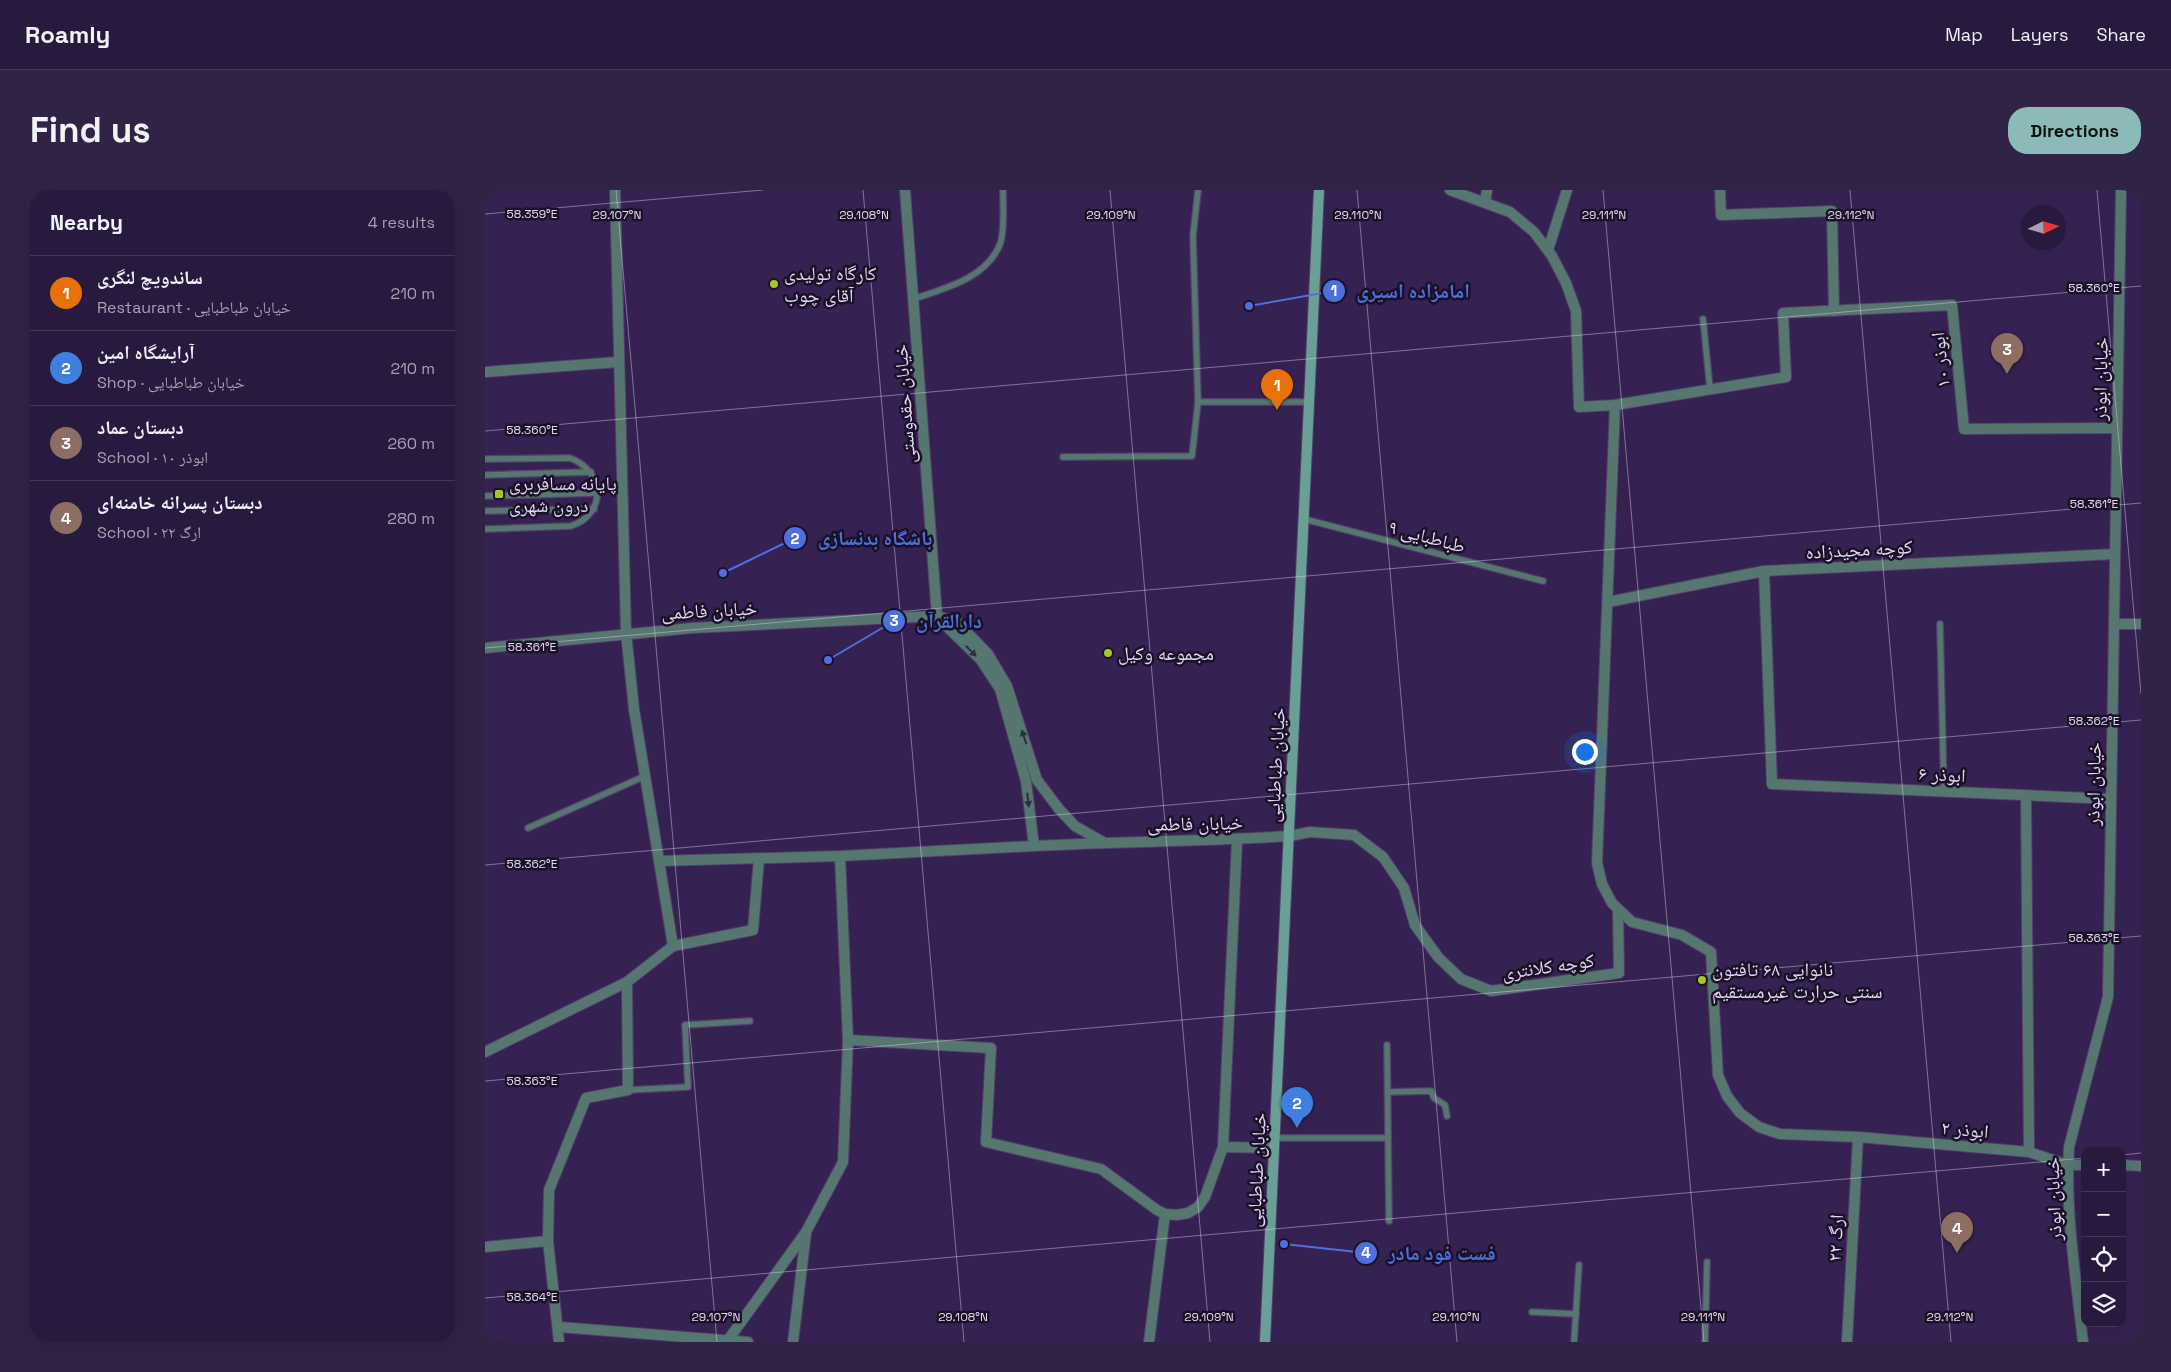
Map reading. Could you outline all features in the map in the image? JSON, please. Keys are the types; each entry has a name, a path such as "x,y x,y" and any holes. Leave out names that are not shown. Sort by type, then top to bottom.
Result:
{"main road":[{"name":"خیابان طباطبایی","path":"1265,1342 1319,190"}],"street":[{"path":"615,190 626,634 634,709 673,946"},
{"name":"خیابان حقدوستی","path":"905,190 937,616"},
{"path":"1450,190 1510,212 1534,232 1548,250 1567,283 1576,311 1579,407 1615,405 1710,389"},
{"path":"1485,203 1487,190"},
{"path":"1548,250 1567,190"},
{"path":"1721,190 1721,214 1832,211 1834,311"},
{"name":"خیابان ابوذر","path":"2083,1342 2071,1233 2068,1164 2069,1147 2107,997 2121,190"},
{"name":"ابوذر ۱۰","path":"1710,389 1785,377 1783,313 1952,305 1964,429 2117,428"},
{"path":"485,372 618,362"},
{"path":"1615,405 1597,863 1602,884 1612,903 1619,910"},
{"name":"کوچه مجیدزاده","path":"1607,602 1764,570 2115,554"},
{"name":"ابوذر ۶","path":"1764,570 1772,784 2111,799"},
{"path":"937,616 981,660 1000,689 1026,781 1034,846"},
{"name":"خیابان فاطمی","path":"485,648 692,628 937,616 958,623 988,654 1007,686 1037,780 1059,809 1075,826 1103,842"},
{"path":"2114,624 2141,624"},
{"path":"2027,796 2029,1152"},
{"name":"کوچه کلانتری","path":"1289,836 1310,832 1354,835 1383,857 1404,888 1415,925 1438,957 1461,979 1491,991 1619,973 1619,910"},
{"name":"خیابان فاطمی","path":"659,861 840,856 1103,842 1237,840 1289,836"},
{"path":"848,1040 991,1048 986,1142 1101,1169 1157,1210 1165,1214 1177,1215 1188,1213 1198,1207 1205,1197 1223,1146 1237,840"},
{"path":"728,1340 807,1232 843,1162 848,1040 840,856"},
{"path":"485,1052 627,982 673,946 753,930 759,859"},
{"name":"ابوذر ۲","path":"1619,910 1632,922 1682,935 1711,952 1719,1074 1727,1096 1740,1113 1759,1126 1780,1134 1858,1137 2029,1152 2068,1164 2081,1165"},
{"path":"559,1342 559,1327 548,1241 549,1190 586,1098 628,1090 627,982"},
{"name":"ارگ ۲۲","path":"1847,1342 1858,1137"},
{"path":"1223,1146 1275,1143"},
{"path":"2126,1165 2141,1166"},
{"path":"1149,1342 1165,1214"},
{"path":"793,1342 807,1232"},
{"path":"485,1247 548,1241"},
{"path":"559,1327 748,1342"}],"lane":[{"path":"914,299 960,282 989,262 1000,243 1003,190"},
{"path":"1063,457 1192,456 1198,402 1193,236 1198,191"},
{"path":"1703,319 1710,389"},
{"path":"1198,402 1309,402"},
{"path":"485,459 571,458 591,472 595,479 597,493 594,509 584,520 571,526 485,529"},
{"path":"485,474 591,472"},
{"path":"485,496 597,493"},
{"path":"485,511 594,509"},
{"name":"طباطبایی ۹","path":"1304,519 1543,582"},
{"path":"1940,624 1945,792"},
{"path":"529,828 645,776"},
{"path":"628,1090 688,1087 685,1025 750,1021"},
{"path":"1387,1046 1389,1222"},
{"path":"1388,1092 1431,1091 1434,1098 1445,1105 1447,1116"},
{"path":"1275,1143 1388,1138"},
{"path":"1705,1342 1707,1262"},
{"path":"1575,1342 1579,1265"},
{"path":"1532,1312 1576,1314"}],"place":[{"name":"کارگاه تولیدی آقای چوب","path":"774,284"},
{"name":"امامزاده اسیری","path":"1249,306"},
{"name":"دبستان عماد","path":"2007,374"},
{"name":"ساندویچ لنگری","path":"1277,410"},
{"name":"پایانه مسافربری درون شهری","path":"499,494"},
{"name":"باشگاه بدنسازی","path":"723,573"},
{"name":"مجموعه وکیل","path":"1108,653"},
{"name":"دارالقرآن","path":"828,660"},
{"name":"نانوایی ۶۸ تافتون سنتی حرارت غیرمستقیم","path":"1702,980"},
{"name":"آرایشگاه امین","path":"1297,1128"},
{"name":"فست فود مادر","path":"1284,1244"},
{"name":"دبستان پسرانه خامنه‌ای","path":"1957,1253"}]}
